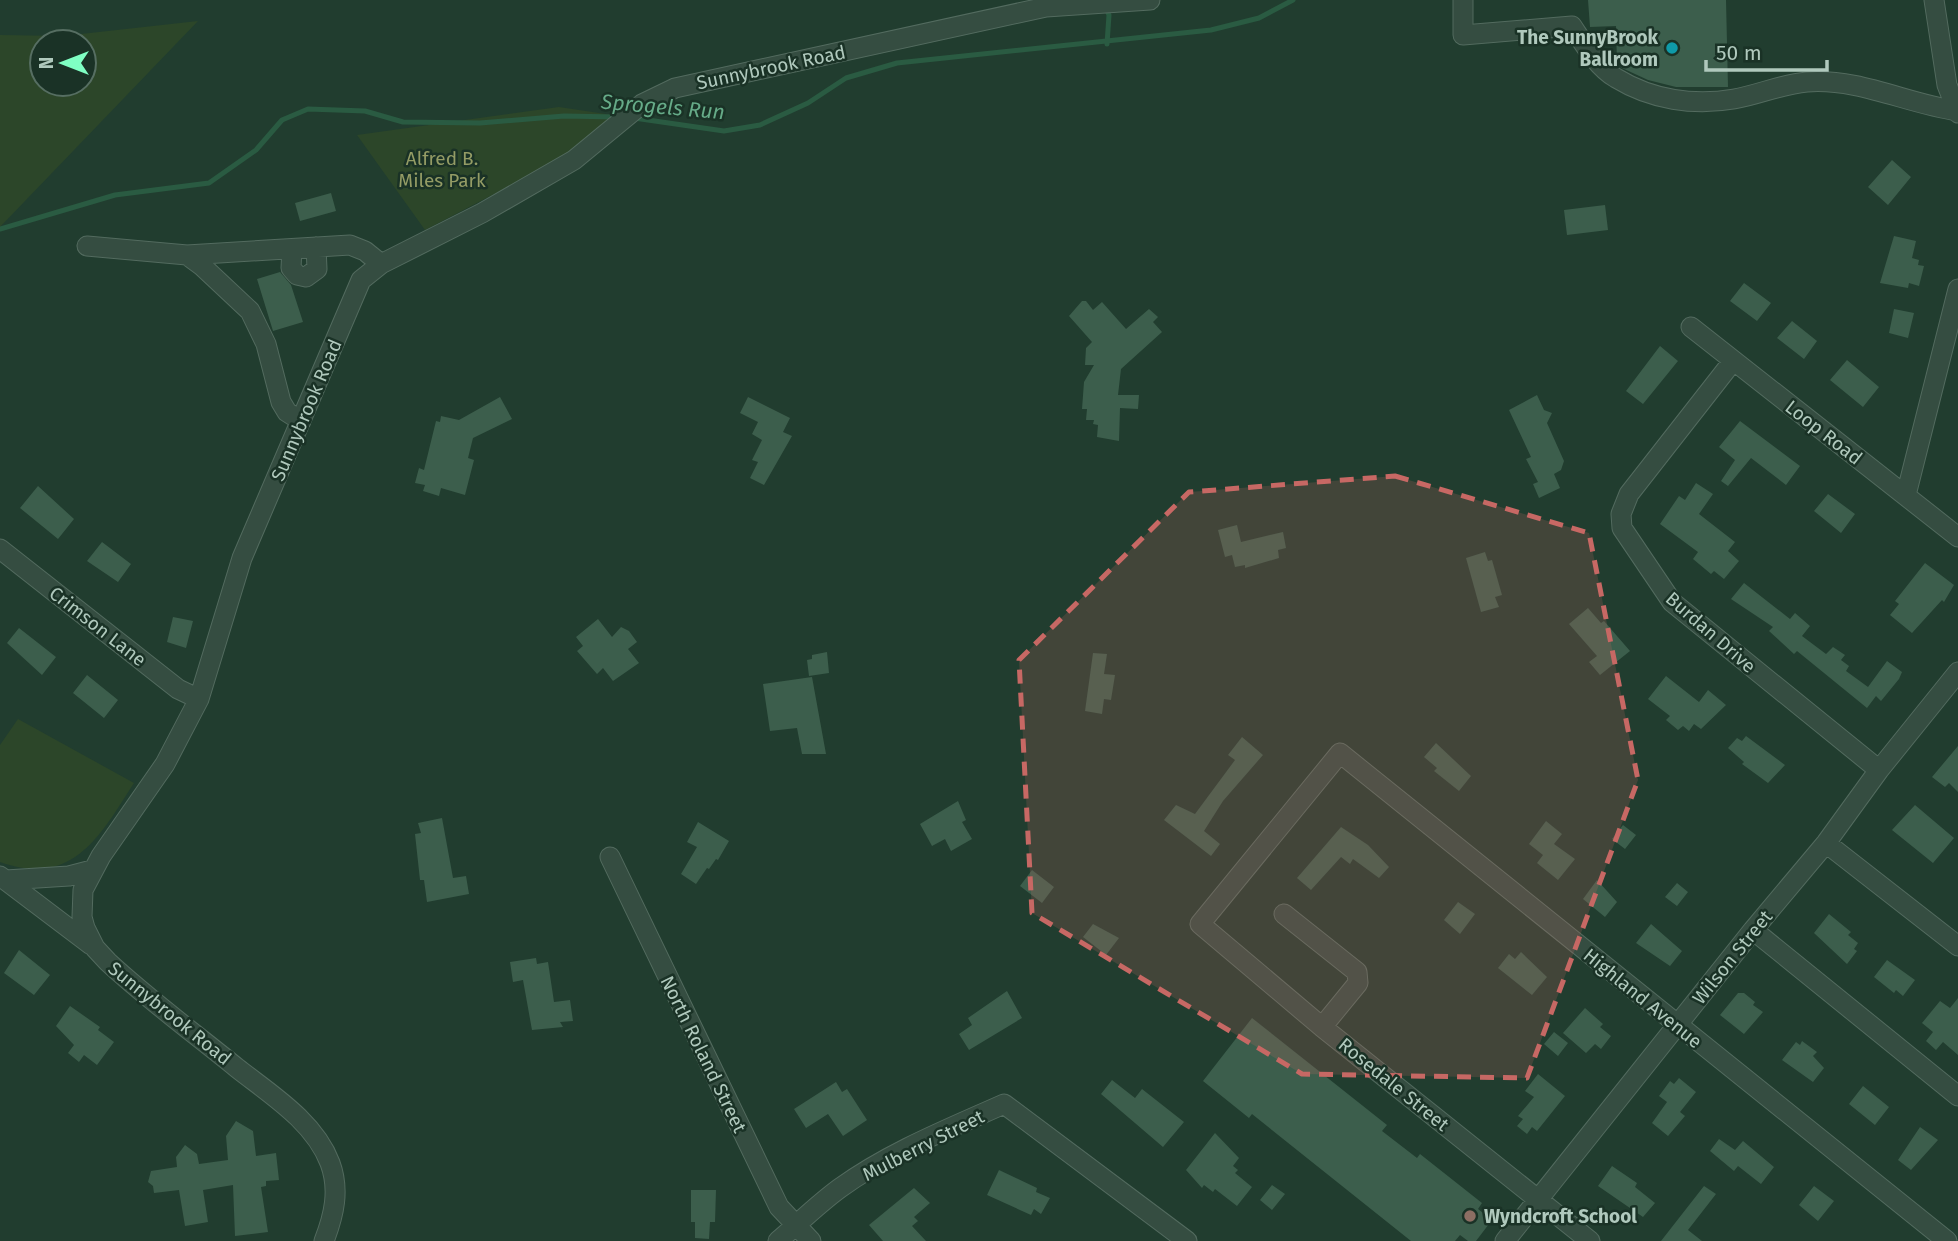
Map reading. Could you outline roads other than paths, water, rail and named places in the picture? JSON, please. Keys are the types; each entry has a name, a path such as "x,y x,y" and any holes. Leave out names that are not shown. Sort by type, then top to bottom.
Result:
{"street":[{"name":"Sunnybrook Road","path":"324,1241 335,1208 335,1182 327,1156 315,1137 271,1095 125,978 95,948 85,928 81,908 83,890 92,870 165,764 199,699 242,558 357,288 369,272 381,264 526,189 574,160 642,104 666,92 694,83 1045,3 1150,0"},
{"path":"1463,0 1462,36 1572,26 1594,59 1615,78 1654,96 1686,102 1735,99 1807,82 1850,85 1958,111"},
{"path":"1934,0 1947,85 1958,111"},
{"path":"87,247 187,255 228,255 350,245 365,251 381,264"},
{"path":"292,249 291,268 298,275 306,277 317,269 316,247"},
{"path":"187,255 219,280 250,311 260,327 281,402 287,412 302,421"},
{"path":"219,280 228,255"},
{"path":"1906,495 1958,289"},
{"name":"Loop Road","path":"1691,327 1958,537"},
{"name":"Burdan Drive","path":"1733,361 1629,494 1621,514 1622,528 1671,601 1879,770"},
{"name":"Crimson Lane","path":"0,549 178,689 199,699"},
{"name":"Wilson Street","path":"1505,1241 1753,930 1826,843 1879,770 1958,671"},
{"name":"Rosedale Street","path":"1340,753 1199,924 1322,1027 1590,1241"},
{"name":"Highland Avenue","path":"1340,753 1947,1241"},
{"path":"1826,843 1958,946"},
{"name":"North Roland Street","path":"610,858 779,1207 811,1241"},
{"path":"3,878 69,876 92,870"},
{"path":"3,878 95,948"},
{"path":"1284,914 1357,972 1358,983 1322,1027"},
{"path":"1753,930 1958,1096"},
{"name":"Mulberry Street","path":"778,1241 841,1187 899,1152 1004,1104 1187,1241"}],"waterway":[{"name":"Sprogels Run","path":"634,118 724,131 760,125 808,103 846,78 897,63 1211,30 1259,18 1293,0"},
{"path":"1105,6 1109,15 1107,44"},
{"name":"Sprogels Run","path":"0,229 115,195 209,183 256,150 282,120 308,109 365,111 403,122 480,123 564,116 617,117"}],"place":[{"name":"The SunnyBrook Ballroom","path":"1672,48"},
{"name":"Wyndcroft School","path":"1470,1216"}],"park label":[{"name":"Alfred B. Miles Park","path":"442,169"}]}
